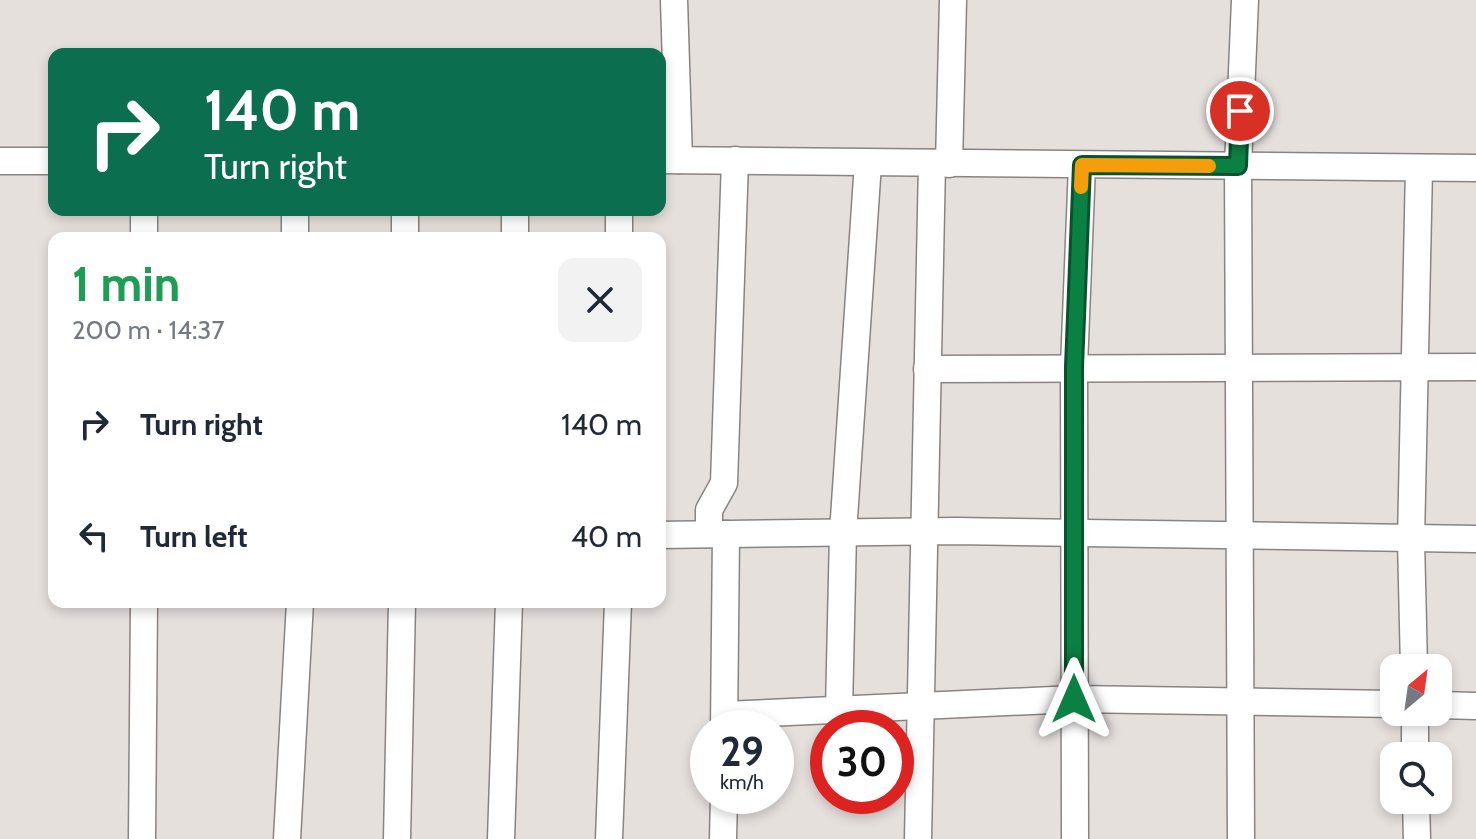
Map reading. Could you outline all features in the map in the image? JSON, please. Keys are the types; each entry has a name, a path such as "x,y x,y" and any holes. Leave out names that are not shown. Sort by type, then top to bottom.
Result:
{"street":[{"path":"674,0 670,160 1476,168"},
{"path":"918,839 927,369 953,0"},
{"path":"1241,839 1238,166 1245,0"},
{"path":"724,710 718,534 709,510 724,483 735,160"},
{"path":"0,161 48,161"},
{"path":"868,163 843,533 839,710 1074,699 1380,704"},
{"path":"1075,839 1074,367 1082,165"},
{"path":"1414,654 1411,540 1419,168"},
{"path":"927,369 1476,367"},
{"path":"666,535 922,532 1476,539"},
{"path":"142,839 144,608"},
{"path":"287,839 300,608"},
{"path":"397,839 402,608"},
{"path":"501,839 509,608"},
{"path":"609,839 618,608"},
{"path":"1452,705 1476,706"},
{"path":"723,839 724,814"},
{"path":"1416,814 1417,839"}],"slow traffic":[{"path":"1081,187 1082,165 1209,166"}],"route":[{"path":"1074,699 1074,367 1082,165 1238,166 1240,111"}]}
